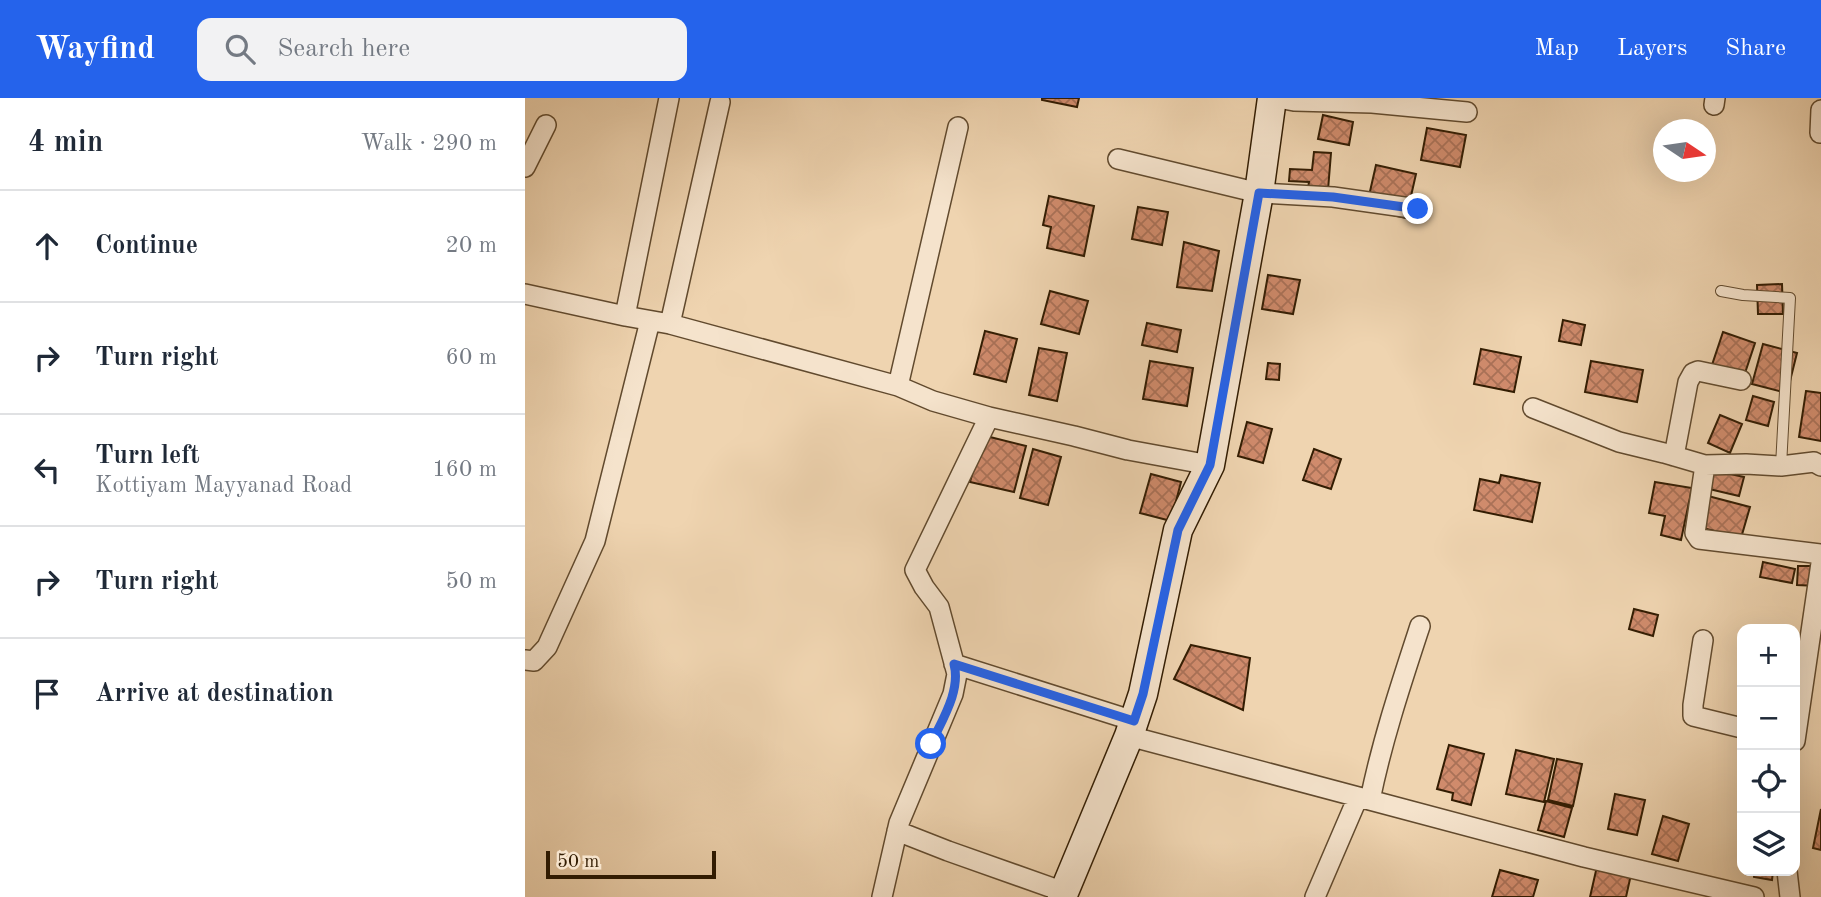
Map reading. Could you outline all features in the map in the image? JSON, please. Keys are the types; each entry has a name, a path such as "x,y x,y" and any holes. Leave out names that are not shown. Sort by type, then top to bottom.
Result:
{"street":[{"path":"625,316 669,98"},
{"path":"897,831 1063,894 1143,694 1178,530 1210,465 1259,193 1272,98"},
{"path":"1278,98 1467,112"},
{"path":"670,324 720,102"},
{"path":"1820,133 1821,110"},
{"path":"525,167 546,125"},
{"path":"898,386 958,127"},
{"path":"1118,159 1259,193 1333,197 1418,209"},
{"path":"525,294 670,324 898,386 933,401 989,417 1128,450 1210,465"},
{"path":"525,660 534,661 547,647 595,541 650,321"},
{"path":"1674,456 1688,383 1693,373 1698,371 1741,380"},
{"path":"1533,408 1619,442 1705,465 1781,466 1814,463 1821,466"},
{"path":"882,897 897,831 953,694 957,674 939,607 915,570 989,417"},
{"path":"1705,465 1695,533 1699,538 1821,554"},
{"path":"1800,722 1814,667 1821,563"},
{"path":"1315,897 1377,768 1420,626"},
{"path":"1703,640 1693,716 1737,727"},
{"path":"954,664 1131,729 1364,799 1584,857 1754,897"},
{"path":"1788,876 1790,897"}],"lane":[{"path":"1721,291 1790,298 1781,466"}],"building":[{"path":"1042,98 1079,98 1077,107"},
{"path":"1323,115 1353,122 1349,145 1318,139"},
{"path":"1427,128 1466,135 1460,167 1421,160"},
{"path":"1314,152 1331,153 1328,190 1308,188 1309,182 1289,181 1290,169 1312,170"},
{"path":"1376,165 1416,174 1406,218 1366,209"},
{"path":"1049,196 1094,206 1084,256 1047,248 1051,227 1043,225"},
{"path":"1138,207 1168,212 1162,245 1132,239"},
{"path":"1184,242 1219,251 1212,291 1177,287"},
{"path":"1268,275 1300,280 1293,314 1262,309"},
{"path":"1782,284 1783,314 1758,314 1757,285"},
{"path":"1050,291 1088,301 1079,334 1041,324"},
{"path":"1563,320 1585,325 1581,345 1559,341"},
{"path":"1147,323 1181,330 1177,352 1142,345"},
{"path":"985,331 1017,339 1006,382 974,374"},
{"path":"1723,332 1755,343 1742,382 1710,371"},
{"path":"1763,344 1797,353 1787,393 1752,384"},
{"path":"1039,348 1067,353 1057,401 1029,395"},
{"path":"1481,349 1521,357 1514,392 1474,384"},
{"path":"1150,361 1193,368 1187,406 1143,399"},
{"path":"1591,361 1643,370 1637,402 1585,392"},
{"path":"1268,363 1280,364 1279,380 1266,379"},
{"path":"1806,391 1821,393 1821,441 1799,437"},
{"path":"1753,396 1774,402 1768,426 1746,420"},
{"path":"1720,415 1742,424 1730,453 1708,443"},
{"path":"1247,422 1272,429 1263,463 1238,456"},
{"path":"982,435 1026,446 1014,492 970,482"},
{"path":"1033,449 1061,457 1048,505 1020,498"},
{"path":"1314,449 1341,459 1331,489 1303,480"},
{"path":"1712,470 1744,477 1739,496 1709,489"},
{"path":"1151,474 1181,482 1171,521 1140,513"},
{"path":"1501,475 1540,483 1532,522 1474,510 1480,479 1499,483"},
{"path":"1655,482 1692,488 1681,540 1661,535 1665,516 1649,513"},
{"path":"1708,496 1750,507 1741,538 1699,527"},
{"path":"1763,562 1795,569 1792,583 1760,577"},
{"path":"1798,566 1819,566 1818,586 1797,585"},
{"path":"1634,609 1658,615 1653,636 1629,629"},
{"path":"1191,645 1250,658 1243,710 1174,679"},
{"path":"1449,745 1484,754 1471,805 1452,800 1453,793 1437,789"},
{"path":"1516,750 1554,759 1544,802 1506,794"},
{"path":"1557,759 1582,764 1573,806 1548,800"},
{"path":"1615,794 1645,800 1637,835 1608,829"},
{"path":"1546,801 1572,808 1564,837 1538,830"},
{"path":"1821,809 1821,850 1813,848"},
{"path":"1663,816 1689,824 1678,861 1652,854"},
{"path":"1598,862 1632,870 1626,897 1590,897"},
{"path":"1500,870 1538,880 1533,897 1492,897"},
{"path":"1754,876 1772,876 1772,880"}],"route":[{"path":"931,744 953,694 957,674 954,664 1134,721 1143,694 1178,530 1210,465 1259,193 1333,197 1418,209"}]}
